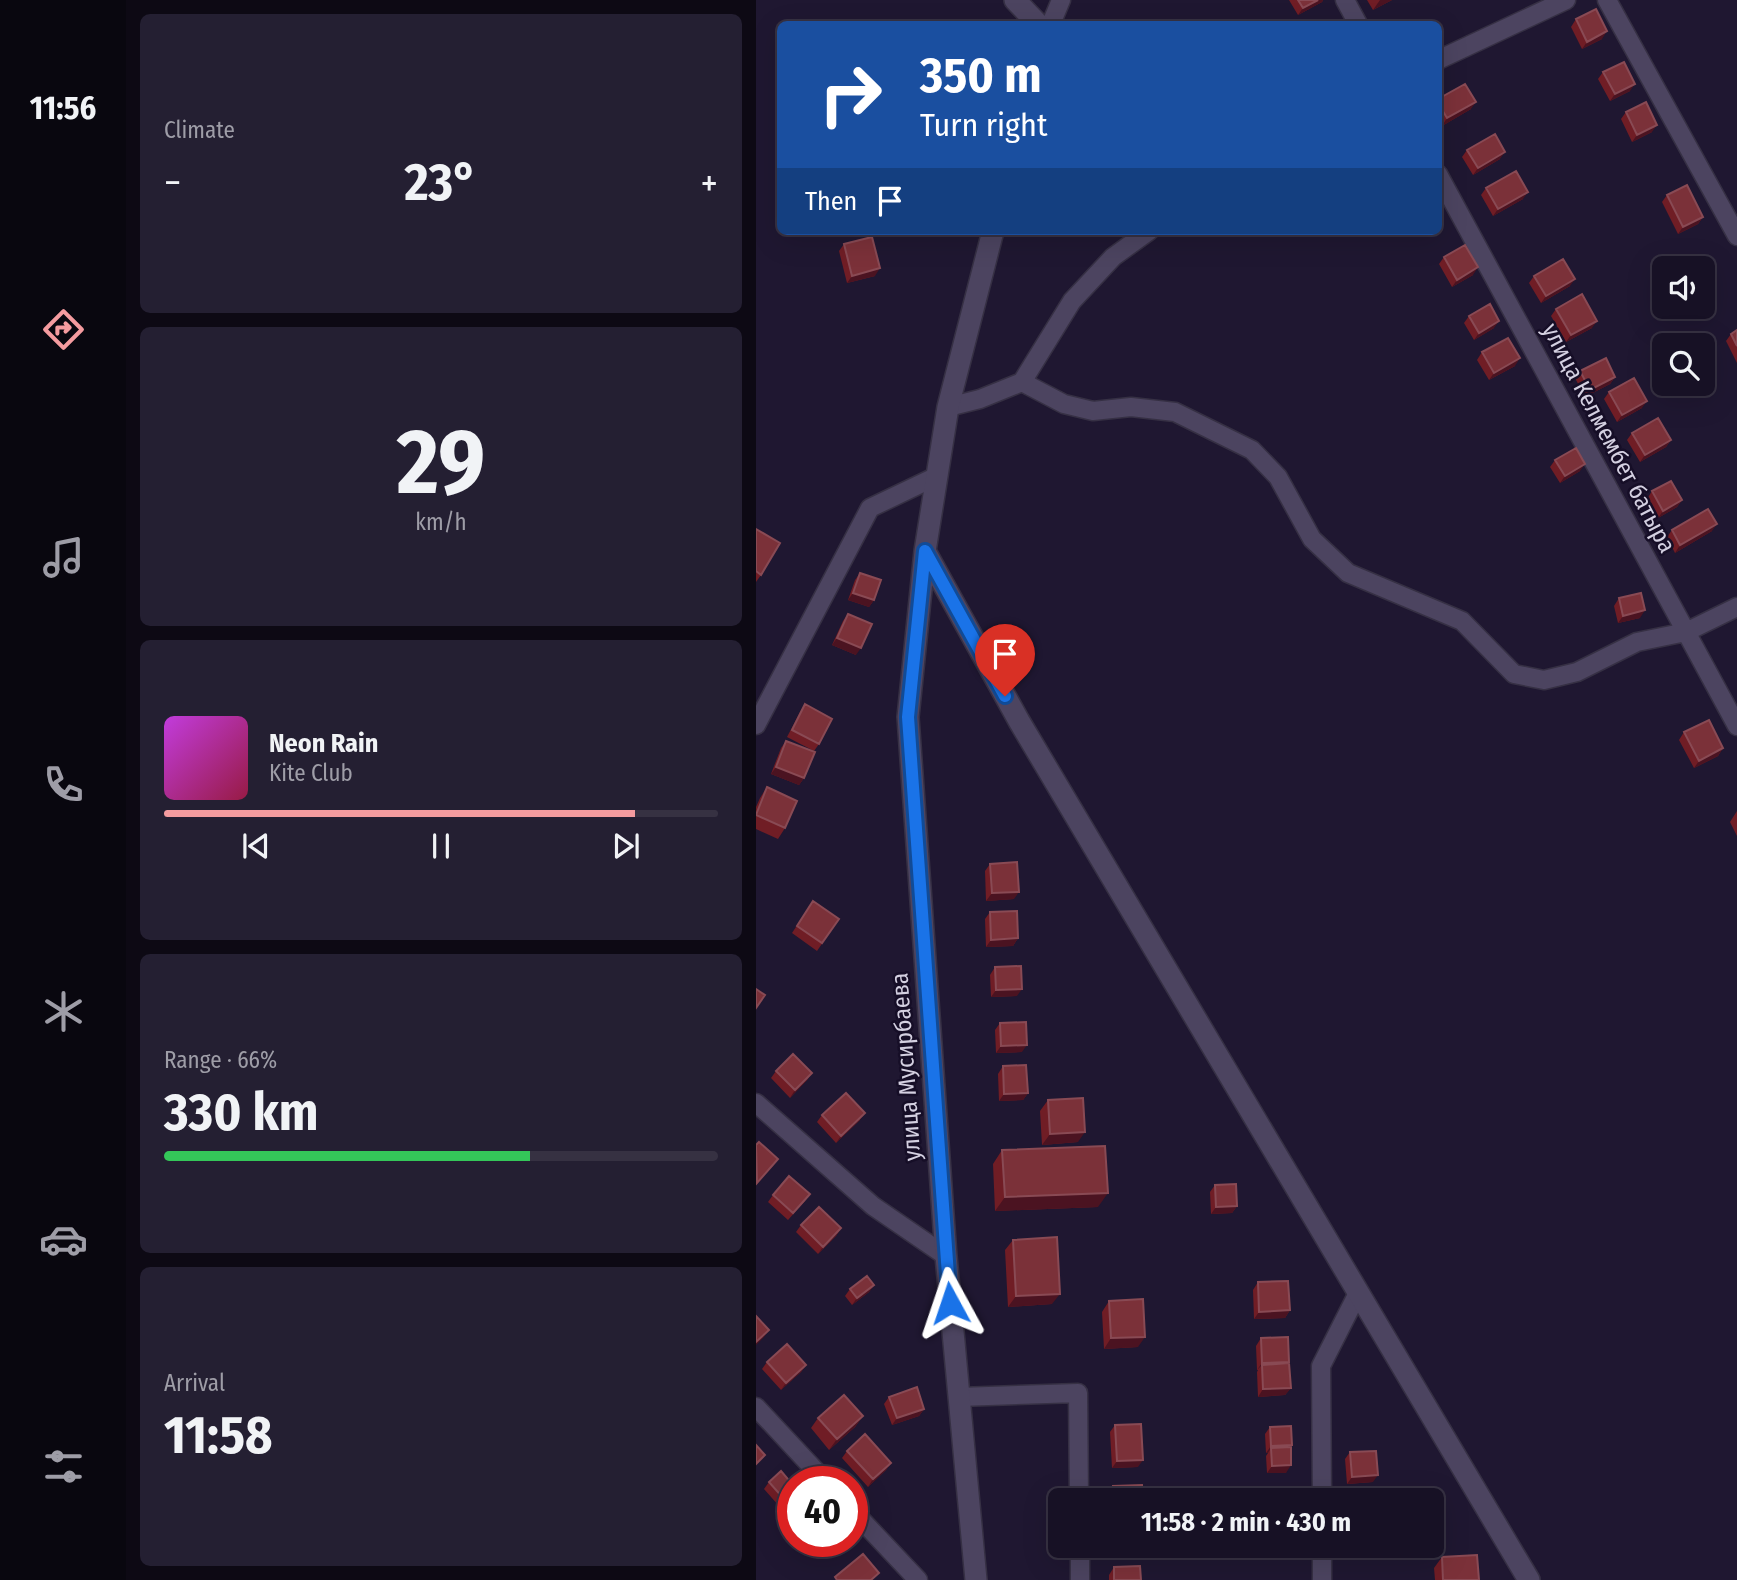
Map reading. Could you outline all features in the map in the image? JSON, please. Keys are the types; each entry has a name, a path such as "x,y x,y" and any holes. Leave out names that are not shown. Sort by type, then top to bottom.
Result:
{"main road":[{"path":"1015,0 1035,21"},
{"name":"улица Мусирбаева","path":"976,1580 946,1256 908,717 925,551 948,407 992,235"},
{"path":"925,551 1019,721 1528,1579"}],"street":[{"path":"1052,21 1060,0"},
{"path":"1345,0 1356,21"},
{"path":"1442,58 1566,0"},
{"path":"1607,0 1737,236"},
{"name":"улица Келмембет батыра","path":"1442,181 1737,726"},
{"path":"948,407 980,399 1022,382 1073,301 1113,257 1143,235"},
{"path":"1022,382 1064,404 1093,411 1131,407 1175,412 1252,450 1278,477 1312,539 1348,573 1462,621 1514,674 1544,680 1577,672 1636,642 1686,632 1737,607"},
{"path":"756,725 870,508 937,476"},
{"path":"756,1103 873,1206 946,1256"},
{"path":"1322,1488 1321,1366 1358,1293"},
{"path":"959,1398 1078,1393 1079,1488"},
{"path":"756,1407 812,1466"},
{"path":"868,1527 918,1580"},
{"path":"1080,1558 1080,1580"},
{"path":"1322,1558 1322,1580"}],"building":[{"path":"1298,0 1318,0 1303,8"},
{"path":"1596,9 1607,31 1587,42 1576,19"},
{"path":"1624,62 1635,84 1615,94 1603,72"},
{"path":"1465,84 1476,102 1447,118 1442,110 1442,97"},
{"path":"1646,102 1657,125 1637,135 1626,112"},
{"path":"1495,134 1505,152 1478,168 1467,150"},
{"path":"1516,171 1528,192 1498,209 1486,188"},
{"path":"1687,185 1703,217 1683,227 1667,195"},
{"path":"872,237 880,268 852,276 844,244"},
{"path":"1465,245 1478,267 1457,280 1444,257"},
{"path":"1563,259 1575,279 1546,296 1534,276"},
{"path":"1582,294 1597,321 1571,335 1556,309"},
{"path":"1490,304 1499,321 1479,333 1469,316"},
{"path":"1737,330 1737,346 1731,334"},
{"path":"1508,338 1520,358 1494,373 1482,352"},
{"path":"1606,358 1615,377 1590,390 1580,371"},
{"path":"1634,378 1647,401 1622,415 1609,392"},
{"path":"1658,418 1671,440 1645,455 1632,433"},
{"path":"1576,448 1585,464 1565,476 1555,460"},
{"path":"1671,481 1682,500 1663,511 1652,491"},
{"path":"1708,509 1717,524 1680,545 1672,530"},
{"path":"756,529 780,543 761,575 756,571"},
{"path":"860,573 881,580 874,600 853,593"},
{"path":"1641,593 1645,610 1623,616 1619,598"},
{"path":"848,614 872,624 861,648 837,638"},
{"path":"805,704 832,719 819,744 792,730"},
{"path":"1709,720 1723,748 1699,761 1684,732"},
{"path":"786,741 815,752 804,778 776,767"},
{"path":"767,787 797,801 785,828 756,815"},
{"path":"1017,862 1019,892 992,893 990,864"},
{"path":"813,901 839,919 822,943 797,926"},
{"path":"1017,911 1018,938 991,940 990,912"},
{"path":"1021,966 1022,989 996,990 995,967"},
{"path":"756,989 765,995 756,1008"},
{"path":"1026,1022 1027,1045 1001,1046 1000,1023"},
{"path":"793,1054 812,1073 795,1090 776,1071"},
{"path":"1026,1065 1028,1093 1004,1094 1003,1066"},
{"path":"846,1093 865,1113 841,1136 822,1115"},
{"path":"1083,1098 1085,1132 1050,1134 1048,1100"},
{"path":"759,1142 778,1159 757,1183 756,1145"},
{"path":"1105,1146 1108,1193 1005,1197 1002,1150"},
{"path":"789,1176 810,1194 793,1213 773,1195"},
{"path":"1236,1184 1237,1206 1216,1207 1215,1185"},
{"path":"819,1207 841,1228 823,1247 801,1225"},
{"path":"1057,1237 1060,1294 1016,1296 1013,1240"},
{"path":"867,1276 874,1285 857,1298 850,1289"},
{"path":"1288,1281 1290,1310 1259,1312 1258,1282"},
{"path":"1143,1299 1145,1337 1111,1338 1109,1301"},
{"path":"756,1316 769,1330 756,1342"},
{"path":"1288,1337 1289,1362 1262,1363 1261,1338"},
{"path":"787,1344 806,1365 786,1383 767,1362"},
{"path":"1289,1363 1291,1388 1263,1389 1262,1365"},
{"path":"917,1387 924,1409 897,1418 889,1397"},
{"path":"844,1395 863,1416 837,1439 818,1418"},
{"path":"1141,1424 1143,1460 1117,1461 1115,1425"},
{"path":"1291,1426 1292,1445 1271,1446 1270,1427"},
{"path":"865,1434 891,1463 873,1479 868,1474 868,1466 861,1466 847,1451"},
{"path":"756,1445 765,1455 756,1464"},
{"path":"1291,1447 1291,1465 1272,1466 1271,1448"},
{"path":"1376,1451 1378,1475 1352,1477 1350,1452"},
{"path":"777,1475 777,1491 769,1482"},
{"path":"1142,1485 1142,1488 1113,1488"},
{"path":"1477,1555 1479,1580 1443,1580 1444,1557"},
{"path":"859,1557 866,1557 879,1573 871,1580 837,1580 835,1577"},
{"path":"1140,1566 1141,1580 1114,1580 1114,1567"}],"route":[{"path":"950,1303 908,717 925,551 1005,696"}]}
